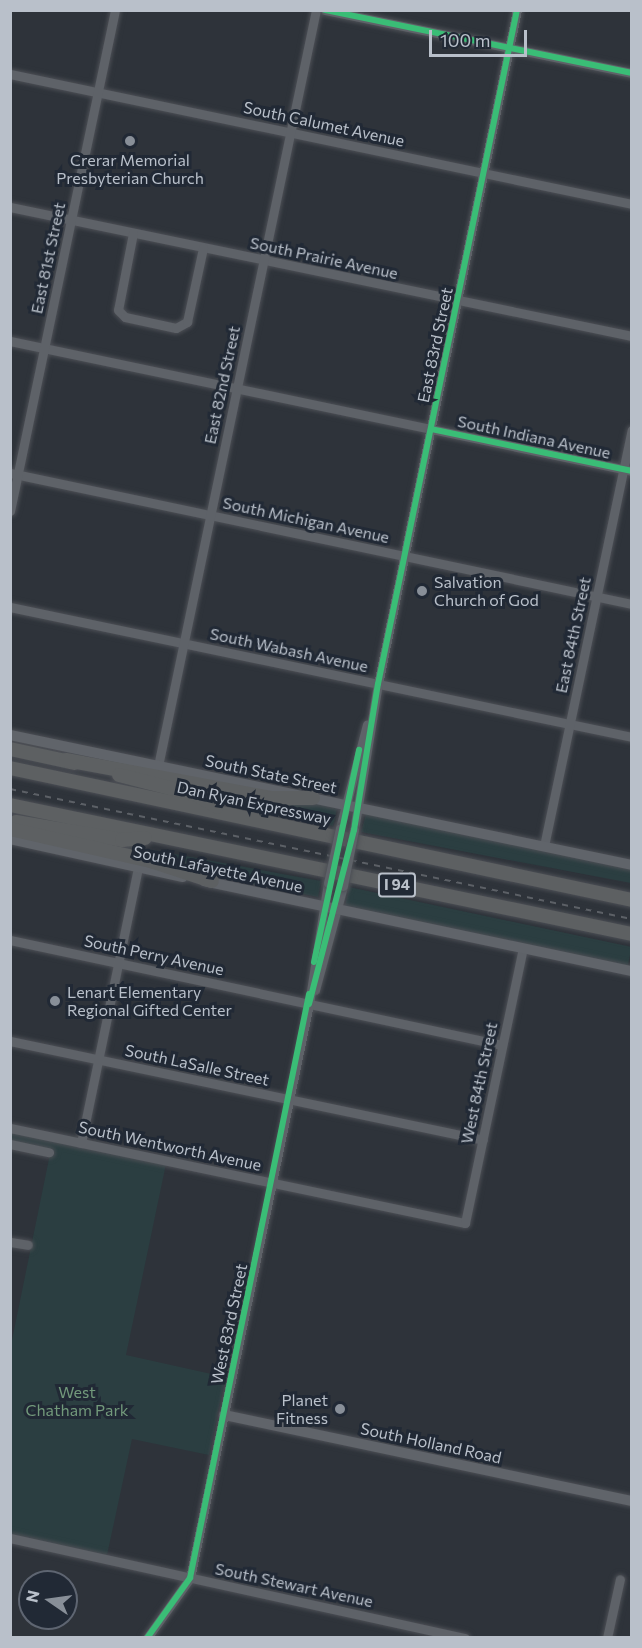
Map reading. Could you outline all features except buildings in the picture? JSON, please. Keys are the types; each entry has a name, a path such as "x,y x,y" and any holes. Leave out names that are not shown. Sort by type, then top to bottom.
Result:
{"highway":[{"path":"10,749 270,798 313,798"},
{"path":"66,760 197,795 226,813"},
{"name":"Dan Ryan Expressway","path":"10,768 632,900"},
{"name":"I 94","path":"10,805 632,934"},
{"path":"10,821 122,840 162,836"},
{"path":"10,830 151,861 212,881"},
{"path":"617,897 632,895"}],"main road":[{"name":"South State Street","path":"10,735 632,865"},
{"name":"South Lafayette Avenue","path":"10,839 632,971"},
{"name":"South Holland Road","path":"224,1415 632,1501"}],"street":[{"name":"East 81st Street","path":"10,511 14,474 45,348 115,10"},
{"name":"East 82nd Street","path":"158,766 316,10"},
{"path":"326,10 632,73"},
{"name":"East 83rd Street","path":"358,807 378,684 517,10"},
{"name":"South Calumet Avenue","path":"10,74 632,204"},
{"name":"South Prairie Avenue","path":"10,207 632,336"},
{"path":"133,233 118,305 124,317 176,328 185,324 203,248"},
{"name":"South Indiana Avenue","path":"10,341 627,470"},
{"name":"East 84th Street","path":"544,846 597,596 627,470 632,430"},
{"name":"South Michigan Avenue","path":"14,474 632,604"},
{"name":"South Wabash Avenue","path":"10,607 632,737"},
{"name":"East 83rd Street","path":"344,804 378,684"},
{"name":"West 83rd Street","path":"147,1638 190,1578 309,1004 323,907 344,804"},
{"name":"West 83rd Street","path":"309,1004 337,909 358,807"},
{"path":"81,1143 138,867"},
{"name":"South Perry Avenue","path":"10,940 502,1045"},
{"name":"West 84th Street","path":"465,1223 523,948"},
{"name":"South LaSalle Street","path":"10,1041 483,1140"},
{"name":"South Wentworth Avenue","path":"10,1128 465,1223"},
{"path":"10,1144 49,1152"},
{"path":"10,1242 27,1245"},
{"name":"South Stewart Avenue","path":"10,1538 465,1638"},
{"path":"607,1638 620,1579"}],"green space":[{"path":"130,775 321,805 337,809 333,826"},
{"path":"366,814 631,870 631,883 361,832"},
{"path":"22,826 321,881 318,897 237,881"},
{"path":"349,887 632,947 628,966 345,906"},
{"name":"West Chatham Park","path":"10,1131 166,1164 126,1355 225,1377 209,1455 132,1439 107,1555 11,1535 11,1345 51,1149 11,1140"}],"railway":[{"path":"10,789 632,919"}],"cycle path":[{"path":"325,10 632,73"},
{"path":"309,1004 354,830 378,684 517,10"},
{"path":"431,429 632,471"},
{"path":"314,962 359,750"},
{"path":"147,1638 190,1578 309,994"}],"place":[{"name":"Crerar Memorial Presbyterian Church","path":"130,141"},
{"name":"Salvation Church of God","path":"422,591"},
{"name":"Lenart Elementary Regional Gifted Center","path":"55,1001"},
{"name":"Planet Fitness","path":"340,1409"}]}
